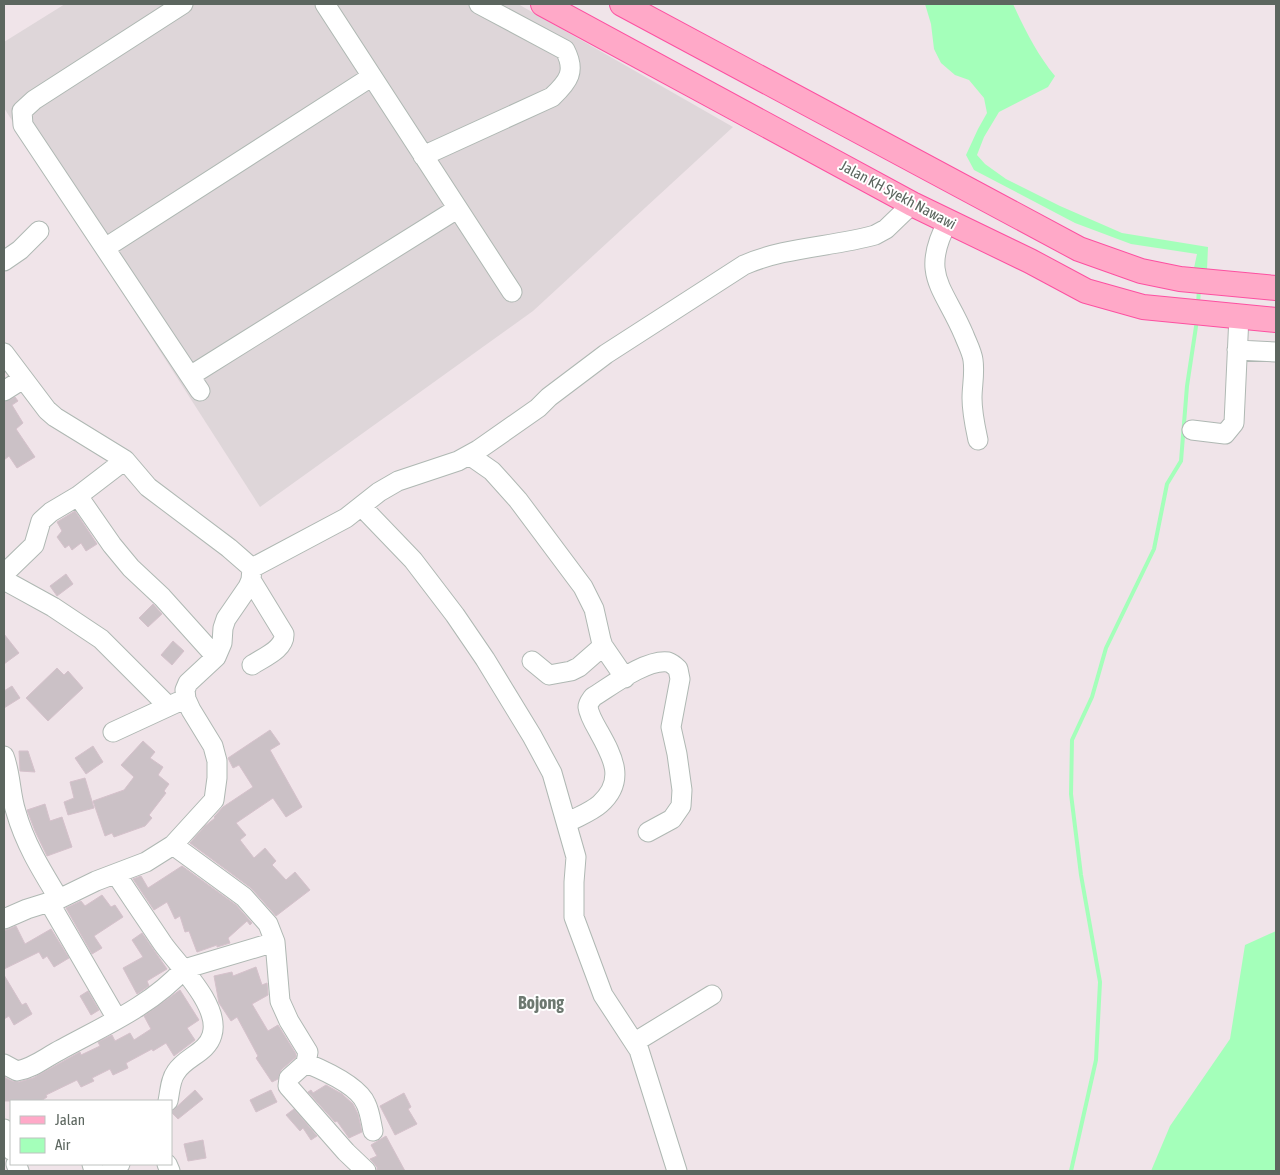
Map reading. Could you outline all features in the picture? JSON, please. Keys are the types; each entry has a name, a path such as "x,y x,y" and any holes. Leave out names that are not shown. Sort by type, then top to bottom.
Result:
{"main road":[{"name":"Jalan KH Syekh Nawawi","path":"543,4 912,204 1030,261 1057,277 1095,294 1143,307 1276,320"},
{"path":"622,4 1079,249 1141,271 1180,279 1276,288"}],"street":[{"path":"183,4 34,100 22,111 23,125 195,384 457,208"},
{"path":"325,4 512,292"},
{"path":"423,156 552,97 563,87 572,70 570,58 565,50 478,4"},
{"path":"105,248 371,77"},
{"path":"4,919 27,909 54,901 146,862 173,845 214,800 217,761 213,746 186,699 185,690 188,683 216,657 222,643 226,619 248,587 252,574 346,518 379,492 398,481 443,467 469,455 538,408 549,397 606,354 744,265 761,258 875,235 886,229 912,204"},
{"path":"948,221 938,244 934,263 935,274 938,284 958,321 973,359 973,414 978,440"},
{"path":"4,261 20,250 39,231"},
{"path":"1192,430 1225,434 1234,423 1239,316"},
{"path":"1237,350 1276,352"},
{"path":"4,353 47,410 55,417 125,460 148,487 229,548 252,574 284,634 284,641 281,646 252,665"},
{"path":"4,391 23,378"},
{"path":"469,455 492,471 518,500 583,588 594,609 601,640 625,678"},
{"path":"4,574 34,545 41,521 51,512 78,496 125,460"},
{"path":"78,496 112,545 131,568 162,597 216,657"},
{"path":"362,507 413,560 446,602 485,659 532,736 552,773 576,857 574,917 603,994 635,1042 647,1074 677,1171"},
{"path":"4,580 53,607 101,639 168,706"},
{"path":"532,661 549,675 571,671 579,667 604,646"},
{"path":"567,823 600,804 614,788 616,774 607,746 594,723 588,707 593,697 642,668 655,663 670,662 678,669 680,679 671,727 682,790 681,806 672,819 648,832"},
{"path":"579,667 593,697"},
{"path":"113,732 186,699"},
{"path":"4,756 8,767 15,811 27,843 54,901 117,1018"},
{"path":"173,845 244,897 268,924 274,942 280,1001 289,1021 308,1052 306,1063 289,1078 288,1086 357,1168"},
{"path":"116,874 165,946 196,986 214,1018 213,1033 209,1044 176,1070 172,1078 168,1100"},
{"path":"4,1064 17,1071 33,1067 56,1052 139,1006 184,969 274,942"},
{"path":"635,1042 712,995"},
{"path":"306,1063 324,1070 357,1092 366,1103 373,1131"},
{"path":"4,1129 10,1147"}],"shaded area":[{"path":"65,4 518,4 733,127 533,311 260,507 4,108 4,42"}],"water":[{"path":"925,4 1013,4 1032,42 1055,76 1048,87 999,112 984,137 977,155 985,164 1006,179 1060,206 1122,233 1208,247 1207,270 1194,268 1197,254 1131,244 1075,223 974,170 966,155 987,113 984,98 969,80 955,75 941,63 934,49 931,24"},
{"path":"1276,931 1276,1171 1151,1171 1170,1126 1230,1039 1245,945"}],"building":[{"path":"15,397 18,401 12,405 23,423 16,429 35,457 17,468 9,456 4,460 4,402"},
{"path":"75,511 97,544 86,551 81,543 72,550 69,545 65,548 57,537 62,531 57,522"},
{"path":"66,574 73,584 57,596 50,586"},
{"path":"153,604 162,614 148,627 139,618"},
{"path":"4,634 19,653 4,664"},
{"path":"173,641 184,651 172,665 161,655"},
{"path":"57,668 64,675 68,671 83,688 48,721 26,698"},
{"path":"12,686 20,698 4,708 4,691"},
{"path":"270,730 280,744 270,750 302,807 286,817 273,798 236,823 246,835 240,840 254,858 265,848 276,861 272,865 286,880 295,872 310,890 276,916 251,888 190,843 215,818 223,807 253,787 239,765 233,768 228,758"},
{"path":"143,741 155,752 150,758 163,767 158,775 169,784 164,791 166,793 149,815 152,818 145,826 114,837 112,833 105,836 93,801 124,790 134,777 121,765"},
{"path":"93,746 103,762 86,774 75,758"},
{"path":"19,751 28,751 35,772 20,771"},
{"path":"85,778 94,808 68,815 64,802 74,798 70,782"},
{"path":"45,804 50,821 62,817 72,847 47,856 27,810"},
{"path":"182,866 236,905 252,923 250,925 247,921 228,938 230,943 197,952 189,931 185,932 180,916 175,919 167,902 154,910 133,879 141,876 148,888"},
{"path":"102,895 111,907 115,905 123,917 94,936 102,948 92,954 66,908 81,901 85,906"},
{"path":"16,926 25,944 51,929 69,958 54,967 47,956 43,959 39,952 4,969 4,931"},
{"path":"142,933 167,969 147,981 149,986 137,994 123,968 143,957 132,940"},
{"path":"256,967 262,985 267,983 268,995 252,1004 268,1031 278,1025 296,1054 296,1057 281,1070 278,1079 272,1082 256,1058 258,1056 237,1017 231,1021 219,1003 214,976 232,972 233,976"},
{"path":"4,975 22,1005 26,1003 32,1014 14,1025 9,1016 4,1019"},
{"path":"180,990 199,1020 187,1028 195,1040 174,1056 166,1043 126,1063 128,1068 113,1075 110,1069 92,1078 94,1081 81,1087 77,1080 46,1095 47,1097 42,1100 4,1101 4,1077 19,1082 33,1078 80,1052 81,1055 100,1046 98,1042 112,1035 115,1041 130,1033 134,1040 151,1029 144,1016"},
{"path":"88,991 99,1010 91,1015 80,996"},
{"path":"326,1085 342,1094 353,1104 358,1114 362,1132 349,1138 337,1121 335,1122 308,1092 311,1090 313,1093"},
{"path":"195,1090 203,1099 178,1119 172,1111"},
{"path":"271,1090 277,1102 256,1112 250,1100"},
{"path":"404,1093 411,1107 408,1109 417,1124 395,1135 380,1106"},
{"path":"294,1109 317,1136 311,1140 303,1128 300,1131 286,1115"},
{"path":"386,1136 405,1171 377,1171 377,1167 370,1159 377,1156 371,1145"},
{"path":"203,1140 206,1158 188,1161 184,1144"}],"waterway":[{"path":"1198,304 1199,289"},
{"path":"1071,1171 1096,1060 1100,982 1081,875 1071,794 1072,740 1092,697 1106,648 1154,549 1167,484 1181,461 1187,386 1197,320"}],"district":[{"name":"Bojong","path":"541,1003"}]}
